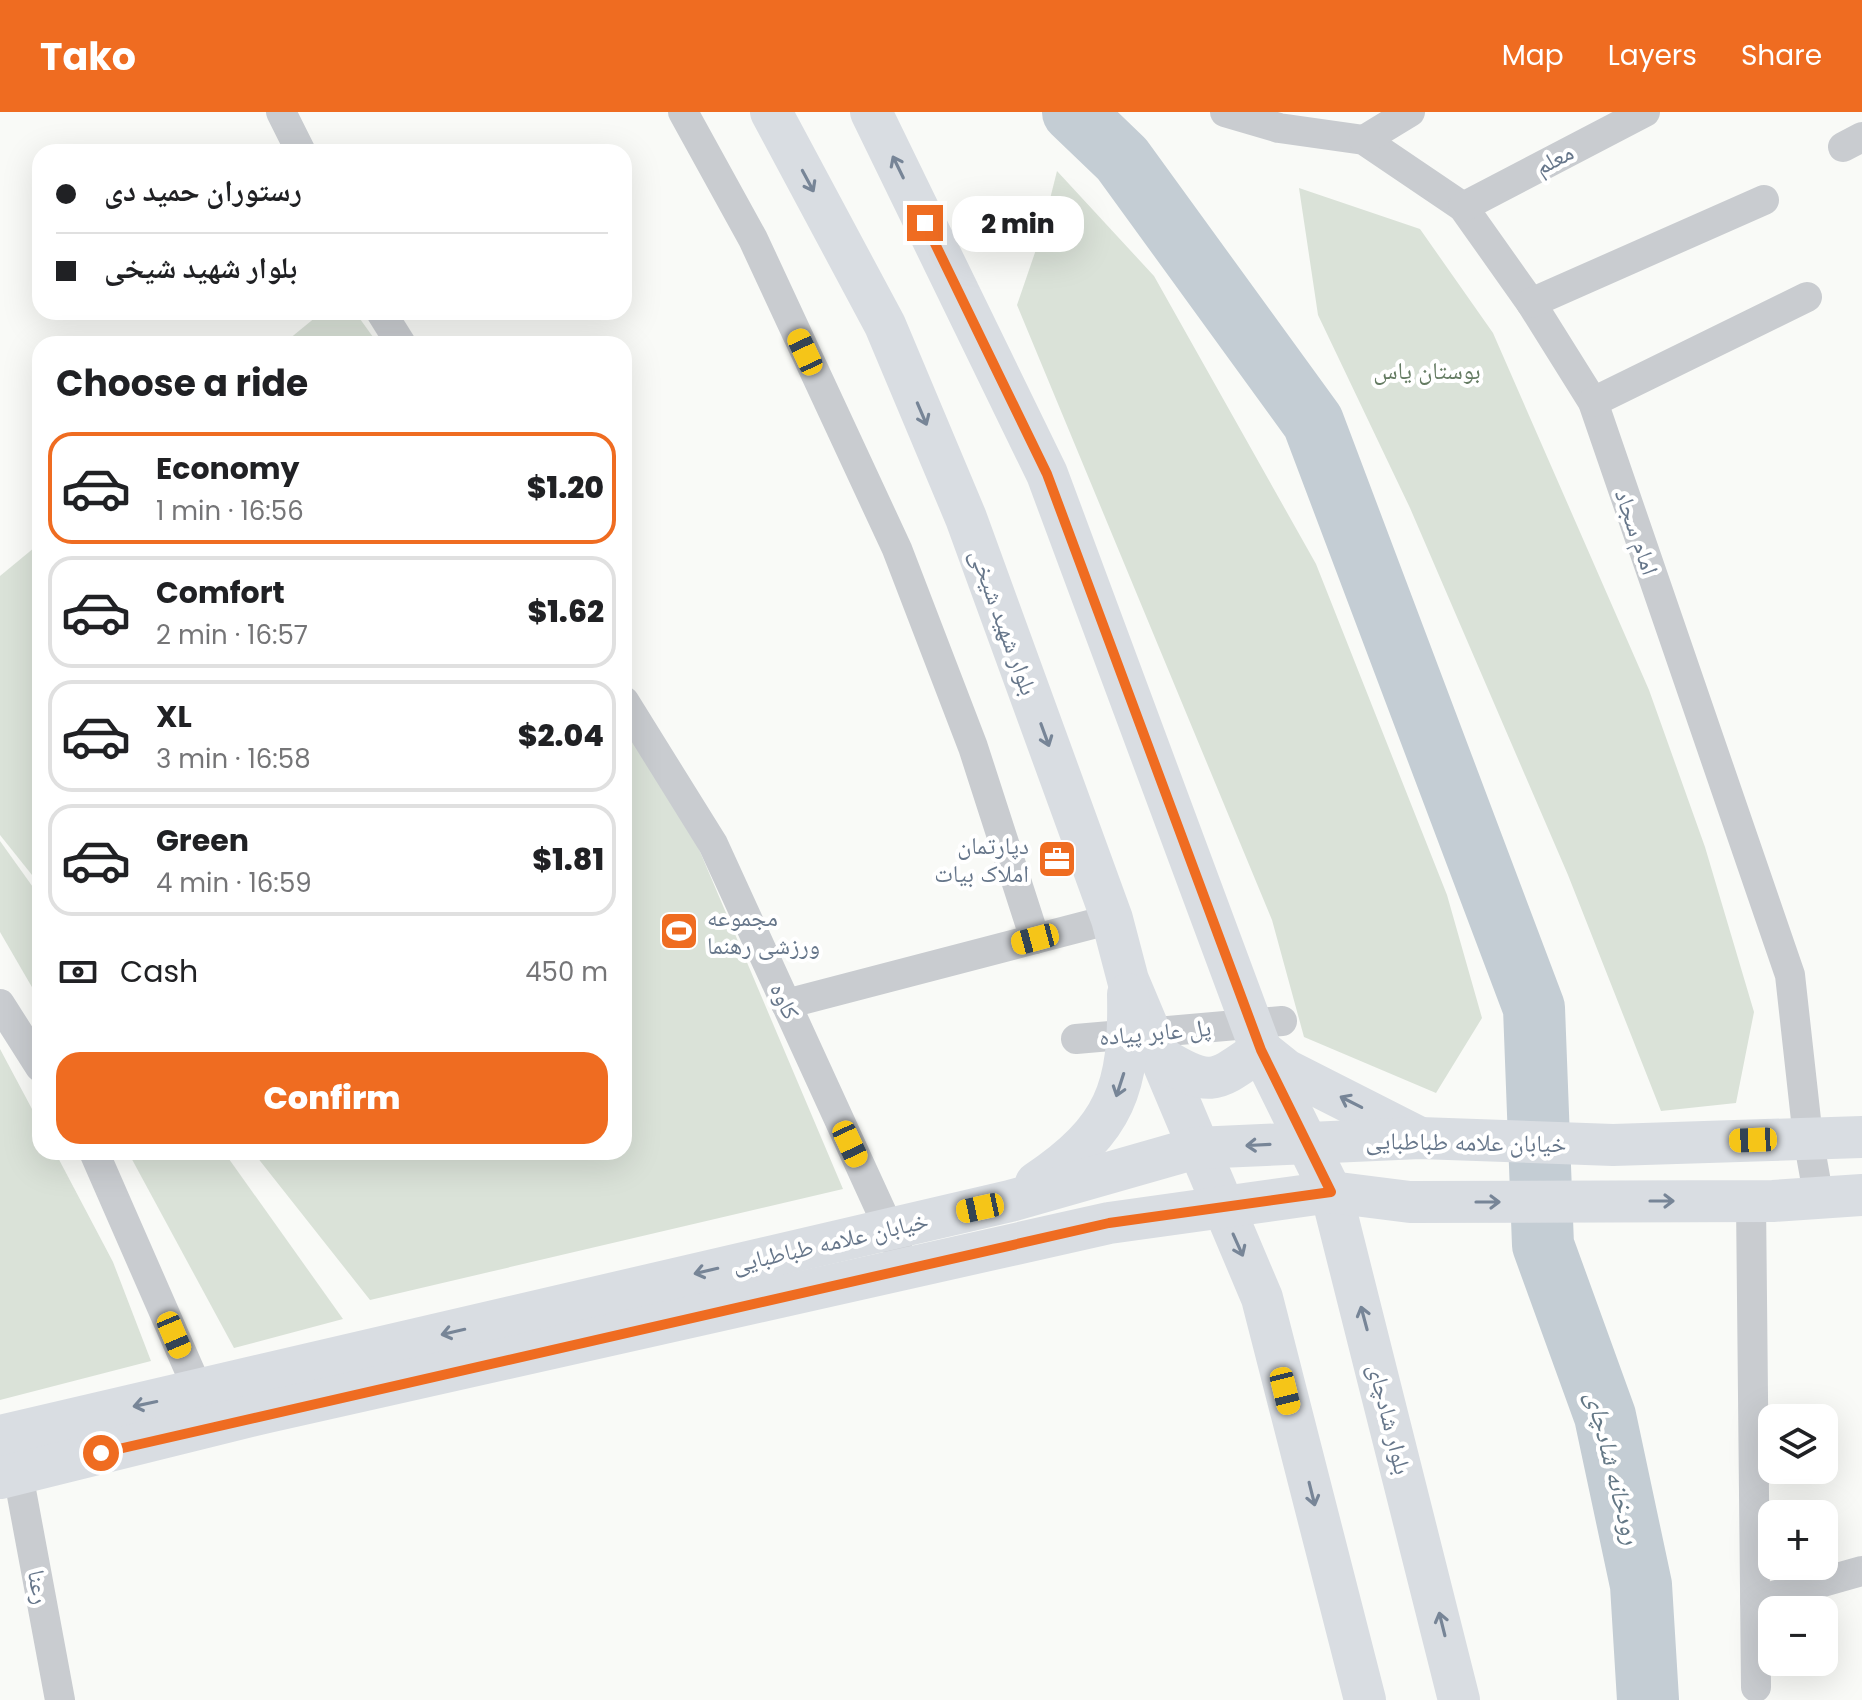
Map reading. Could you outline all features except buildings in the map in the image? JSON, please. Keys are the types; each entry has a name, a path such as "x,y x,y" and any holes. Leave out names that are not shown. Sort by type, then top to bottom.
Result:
{"main road":[{"name":"بلوار شهید شیخی","path":"771,112 885,325 966,518 1112,919 1128,980 1163,1059 1196,1148"},
{"path":"871,112 1047,474 1286,1070 1420,1138"},
{"path":"1010,1201 1074,1158 1101,1126 1122,1087 1129,1043 1128,980"},
{"path":"1163,1059 1194,1078 1222,1078 1272,1035"},
{"path":"1272,1035 1305,1142"},
{"name":"خیابان علامه طباطبایی","path":"7,1455 199,1392 1010,1201 1196,1148 1420,1138 1613,1145 1862,1137"},
{"name":"بلوار شادچای","path":"1305,1142 1331,1192 1459,1700"},
{"path":"1196,1148 1262,1298 1365,1700"},
{"name":"خیابان علامه طباطبایی","path":"7,1455 267,1412 1109,1223 1220,1205 1331,1192 1410,1202 1751,1201 1862,1195"}],"street":[{"path":"281,112 297,144"},
{"path":"683,112 753,239 897,549 973,747 1035,939"},
{"name":"امام سجاد","path":"1225,112 1279,128 1364,140 1463,207 1531,303 1593,402 1790,975 1808,1138 1819,1199"},
{"path":"1364,140 1410,112"},
{"name":"معلم","path":"1463,207 1645,112"},
{"path":"1531,303 1764,200"},
{"path":"1593,402 1807,297"},
{"name":"کاوه","path":"632,714 713,844 906,1268"},
{"path":"786,1004 1112,919"},
{"path":"0,1004 32,1054"},
{"name":"پل عابر پیاده","path":"1076,1039 1272,1035"},
{"path":"98,1160 199,1392"},
{"path":"1751,1201 1756,1687"},
{"name":"رعنا","path":"7,1455 60,1700"},
{"path":"1755,1601 1862,1571"}],"green space":[{"path":"1057,171 1154,276 1316,564 1447,895 1482,1018 1436,1093 1304,1037 1272,920 1017,305 1041,235"},
{"name":"بوستان یاس","path":"1299,188 1420,229 1493,333 1649,690 1705,847 1754,1012 1736,1103 1661,1111 1568,875 1410,508 1318,315"},
{"path":"312,320 361,320 372,336 293,336"},
{"path":"32,550 32,875 0,835 0,576"},
{"name":"مجموعه ورزشی رهنما","path":"632,699 640,710 843,1189 370,1300 259,1160 632,1160"},
{"path":"0,841 32,886 32,987 0,932"},
{"path":"0,1049 32,1109 32,1160 59,1160 113,1262 151,1361 0,1400"},
{"path":"132,1160 230,1160 343,1319 234,1348"}],"waterway":[{"name":"رودخانه شادچای","path":"1073,112 1122,159 1313,422 1534,1008 1543,1245 1605,1416 1641,1585 1648,1700"}],"place":[{"name":"دپارتمان املاک بیات","path":"1057,859"},
{"name":"مجموعه ورزشی رهنما","path":"679,931"}],"route":[{"path":"101,1453 267,1412 1109,1223 1220,1205 1331,1192 1261,1050 1196,883 1047,474 925,223"}]}
